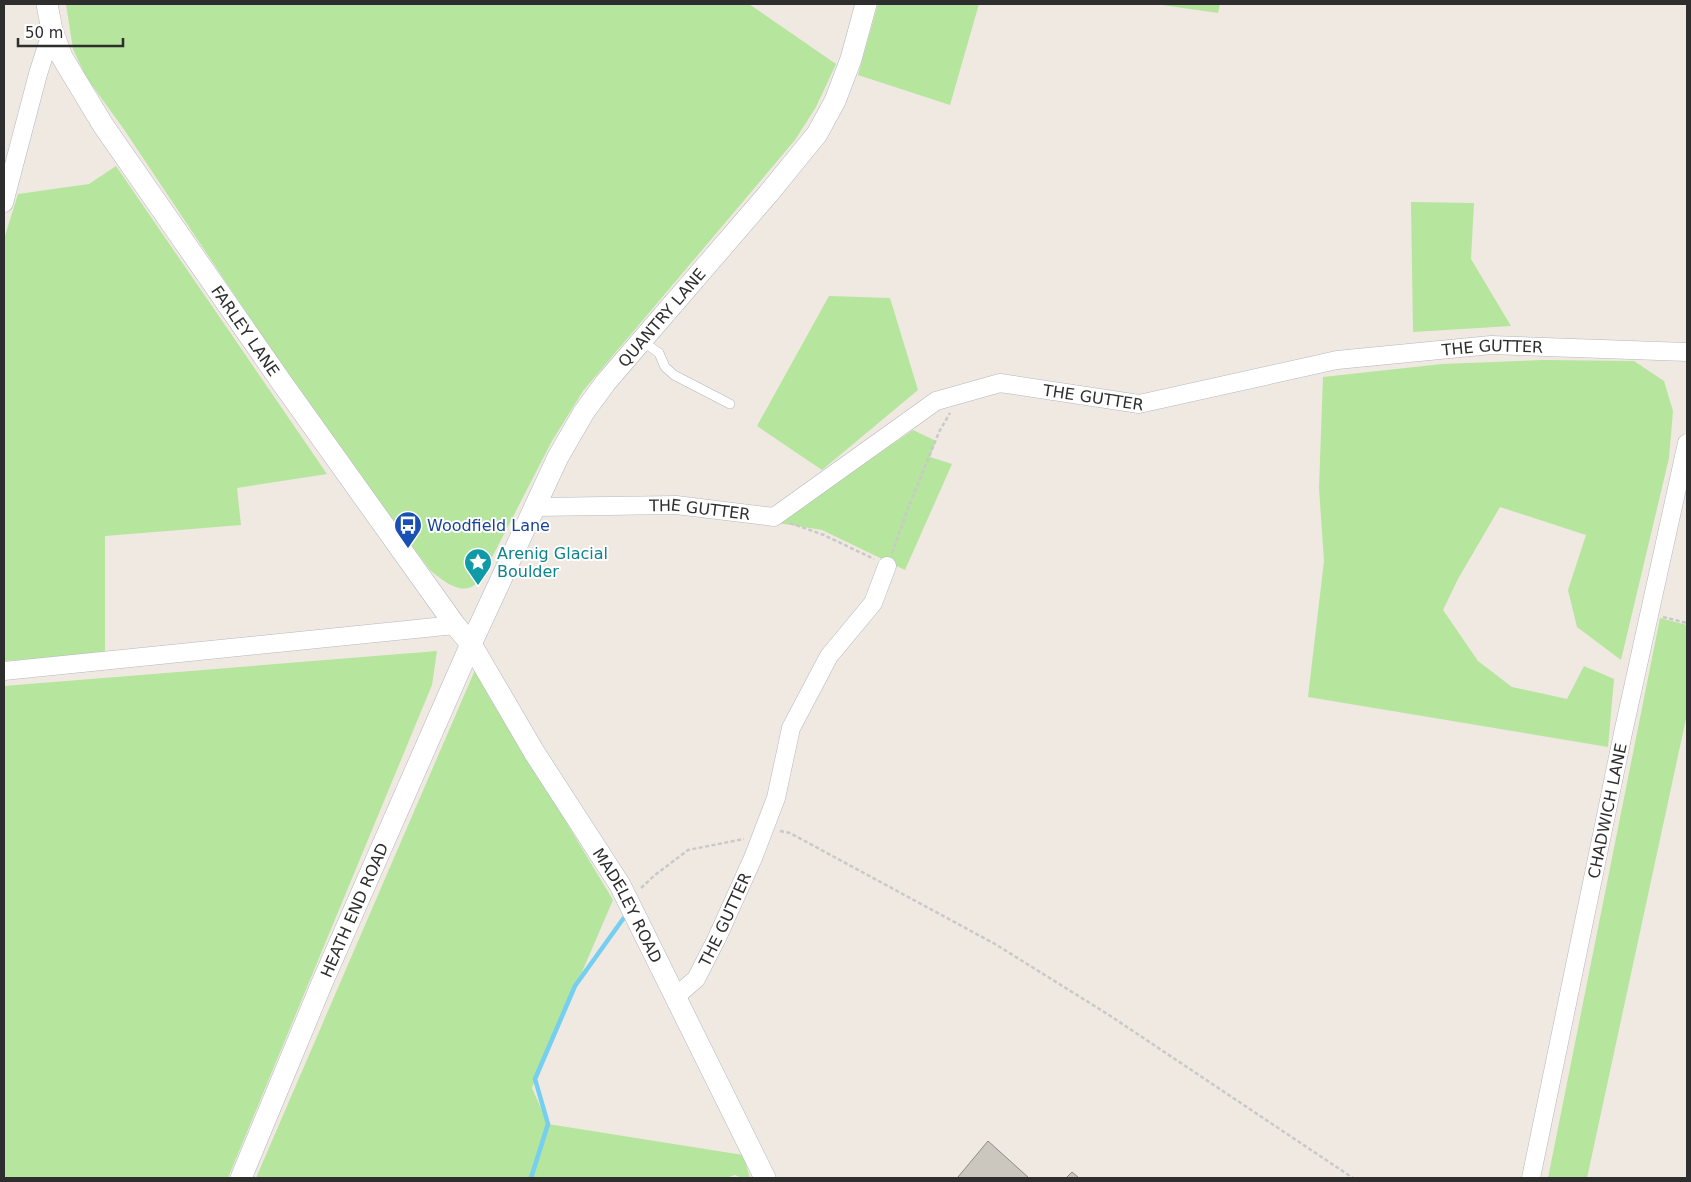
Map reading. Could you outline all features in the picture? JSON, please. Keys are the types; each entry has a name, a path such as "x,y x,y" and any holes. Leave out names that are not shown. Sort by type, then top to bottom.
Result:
{"street":[{"name":"FARLEY LANE","path":"47,4 52,30 62,57 104,125 280,380 455,625 471,644"},
{"name":"QUANTRY LANE","path":"471,644 558,458 584,412 606,382 768,194 817,134 835,101 851,59 866,4"},
{"path":"4,203 38,74 52,30"},
{"name":"THE GUTTER","path":"535,507 676,505 774,517 936,401 1000,383 1139,404 1337,360 1491,345 1687,352"},
{"name":"CHADWICH LANE","path":"1531,1178 1687,443"},
{"name":"THE GUTTER","path":"675,997 696,979 753,858 776,798 791,728 829,656 873,603 887,566"},
{"path":"4,672 455,625"},
{"name":"MADELEY ROAD","path":"471,644 534,752 620,885 765,1178"},
{"name":"HEATH END ROAD","path":"242,1178 322,983 471,644"}],"lane":[{"path":"641,341 659,353 665,367 674,375 730,404"}],"path":[{"path":"770,516 824,535 887,566 924,469 958,395"},
{"path":"1650,614 1687,623"},
{"path":"628,902 655,875 688,850 761,836 767,828 790,833 994,944 1109,1015 1353,1178"}],"green space":[{"path":"66,4 749,4 836,64 816,107 795,140 583,391 552,441 484,573 477,583 465,589 452,586 430,570 312,411 123,128 86,77 73,49"},
{"path":"878,4 979,4 950,105 858,75"},
{"path":"1155,4 1220,4 1218,13"},
{"path":"116,166 327,474 237,488 241,525 105,536 105,654 4,661 4,239 18,194 89,184"},
{"path":"1411,202 1474,203 1471,259 1511,326 1413,332"},
{"path":"829,296 890,298 918,390 822,470 757,426"},
{"path":"1542,360 1634,361 1664,381 1673,411 1669,458 1621,660 1577,627 1568,590 1586,535 1500,507 1458,579 1443,610 1478,661 1512,687 1567,699 1584,666 1614,679 1608,747 1308,697 1324,561 1319,488 1323,377 1442,364"},
{"path":"913,430 936,441 930,457 952,464 905,570 822,530 778,523"},
{"path":"1660,618 1687,625 1687,714 1587,1178 1548,1178"},
{"path":"437,651 432,685 228,1178 4,1178 4,686"},
{"path":"475,670 613,900 532,1088 548,1124 743,1155 750,1178 742,1178 735,1175 726,1178 256,1178"}],"building":[{"path":"988,1141 1029,1178 959,1178"},
{"path":"1072,1172 1079,1178 1066,1178"}],"waterway":[{"path":"531,1178 548,1124 535,1079 575,986 623,919"}],"place":[{"name":"Woodfield Lane","path":"408,549"},
{"name":"Arenig Glacial Boulder","path":"478,586"}]}
